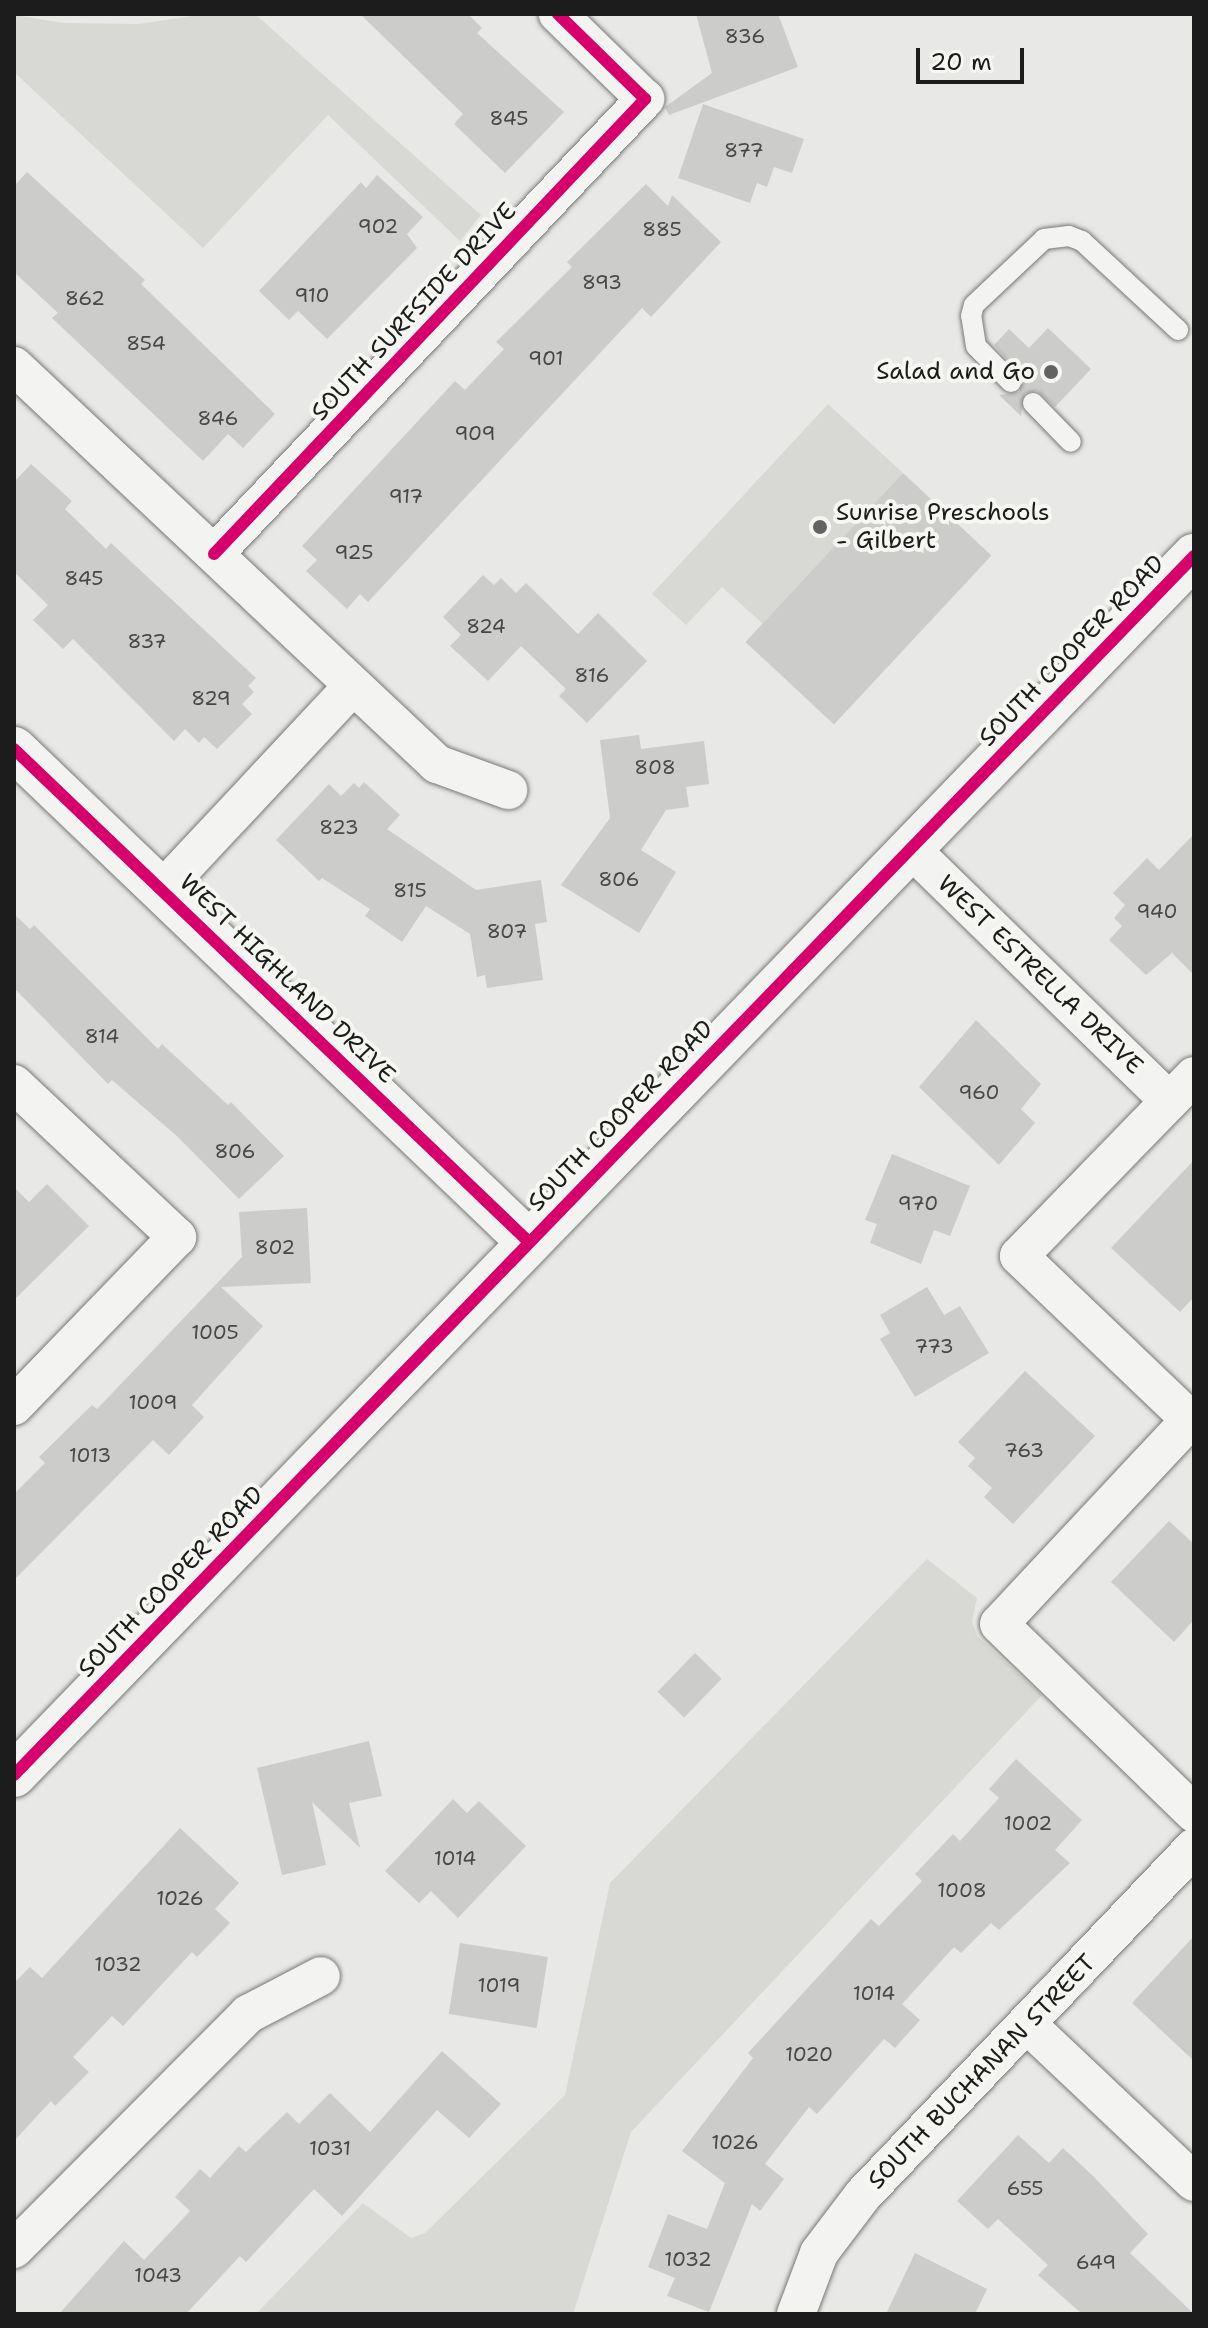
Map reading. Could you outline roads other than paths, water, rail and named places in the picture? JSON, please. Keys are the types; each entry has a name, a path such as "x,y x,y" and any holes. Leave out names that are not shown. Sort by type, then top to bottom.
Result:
{"main road":[{"name":"SOUTH COOPER ROAD","path":"14,1775 1194,556"},
{"name":"WEST HIGHLAND DRIVE","path":"14,749 529,1242"}],"street":[{"name":"SOUTH SURFSIDE DRIVE","path":"214,554 645,99 558,14"},
{"path":"14,366 437,764 508,790"},
{"path":"162,890 353,686"},
{"name":"WEST ESTRELLA DRIVE","path":"911,849 1182,1088"},
{"path":"14,1084 177,1237 14,1406"},
{"path":"1182,1088 1019,1256 1192,1422 999,1624 1194,1813"},
{"name":"SOUTH BUCHANAN STREET","path":"796,2314 819,2253 863,2195 1029,2026 1194,1847"},
{"path":"14,2249 248,2014 321,1976"},
{"path":"1029,2026 1194,2182"}],"lane":[{"path":"1011,382 976,346 971,316 974,305 1044,239 1069,236 1082,241 1178,330"},
{"path":"1033,403 1071,442"}],"place":[{"name":"Salad and Go","path":"1051,372"},
{"name":"Sunrise Preschools - Gilbert","path":"820,527"}]}
